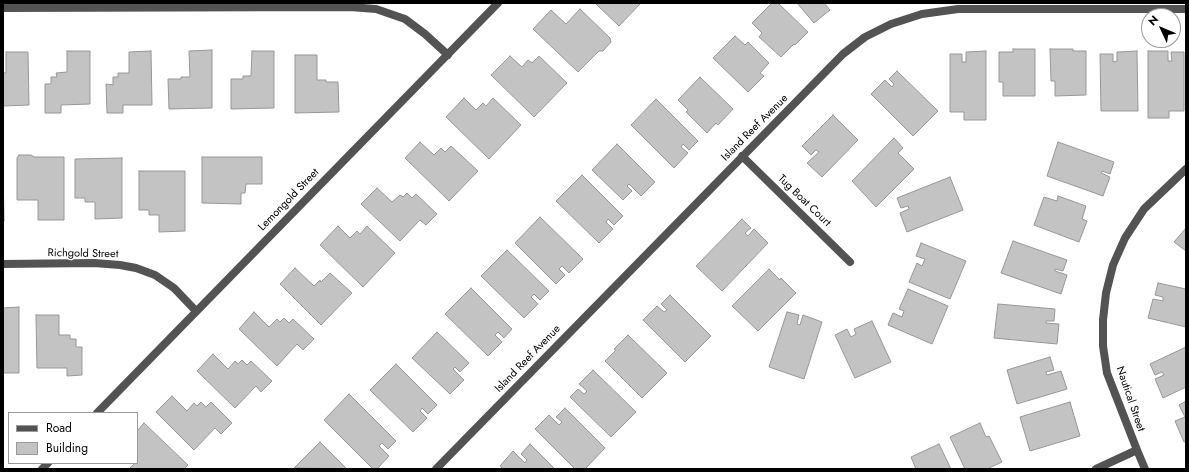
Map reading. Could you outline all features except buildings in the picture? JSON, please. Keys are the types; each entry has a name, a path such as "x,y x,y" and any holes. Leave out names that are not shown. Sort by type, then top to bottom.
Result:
{"street":[{"name":"Lemongold Street","path":"98,412 498,3"},
{"path":"3,8 350,7 376,9 405,19 448,54"},
{"name":"Island Reef Avenue","path":"436,469 843,54 866,37 897,22 922,14 958,9 1186,9"},
{"name":"Tug Boat Court","path":"742,156 850,262"},
{"name":"Nautical Street","path":"1146,469 1137,450 1108,372 1103,346 1103,320 1106,293 1113,265 1125,238 1144,209 1186,169"},
{"name":"Richgold Street","path":"3,264 120,264 155,275 174,288 196,311"},
{"path":"1096,469 1137,450"}]}
